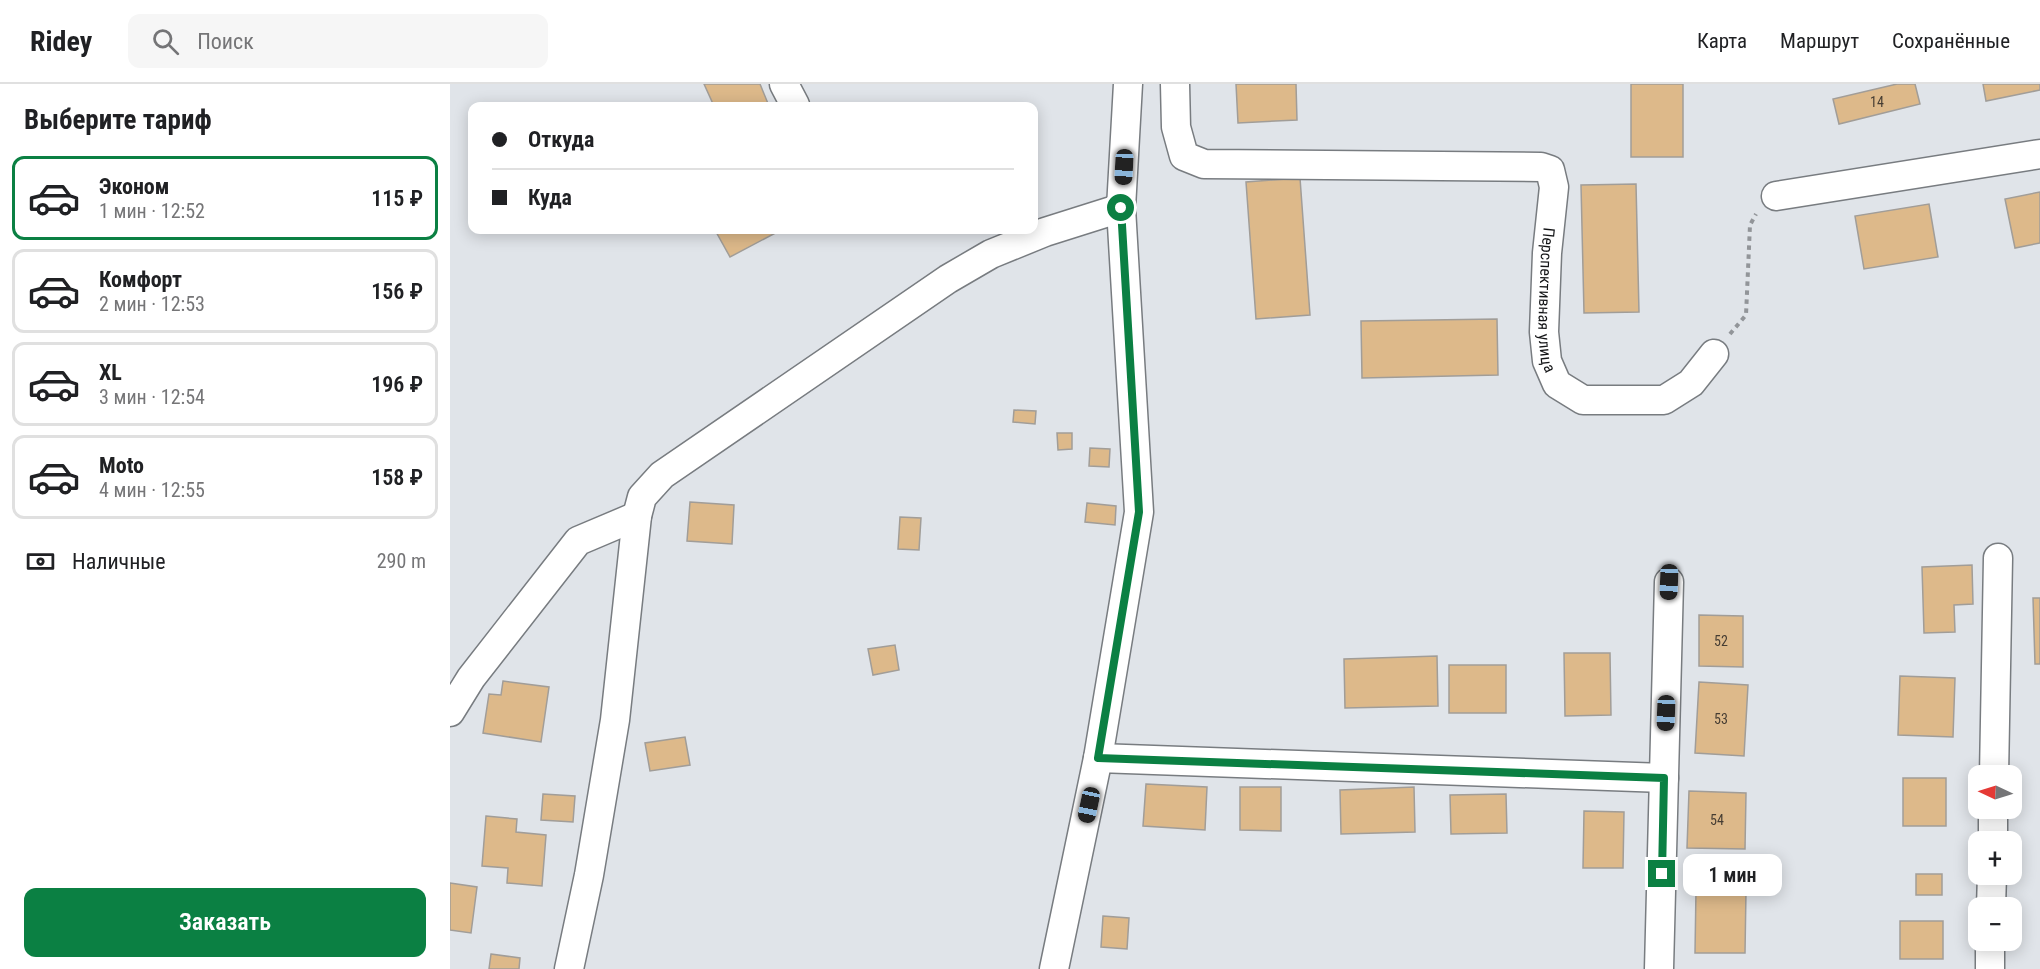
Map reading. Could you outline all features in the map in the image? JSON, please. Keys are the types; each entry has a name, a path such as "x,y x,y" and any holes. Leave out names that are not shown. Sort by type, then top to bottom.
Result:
{"street":[{"path":"1054,969 1098,758 1139,512 1121,208 1128,84"},
{"name":"Перспективная улица","path":"1175,84 1176,127 1184,156 1204,164 1541,167 1550,170 1554,187 1547,253 1544,332 1547,361 1557,384 1583,400 1664,400 1690,383 1714,354"},
{"path":"1776,196 2040,154"},
{"path":"569,969 589,875 615,720 637,516 642,497 662,475 948,279 991,254 1046,232 1121,208"},
{"path":"450,712 471,678 578,541 637,516"},
{"path":"1994,765 1998,558"},
{"path":"1659,969 1669,582"},
{"path":"1098,758 1664,778"},
{"path":"1990,951 1990,969"}],"path":[{"path":"1714,354 1746,315 1750,225 1758,209 1776,196"}],"building":[{"path":"704,84 760,84 767,102 712,102"},
{"path":"1236,84 1296,84 1297,120 1238,123"},
{"path":"1631,84 1683,84 1683,157 1631,157"},
{"path":"1897,84 1915,84 1920,104 1839,124 1833,99"},
{"path":"1983,84 2040,84 2040,90 1986,101"},
{"path":"1300,178 1310,315 1256,319 1246,182"},
{"path":"1636,184 1639,312 1584,313 1581,185"},
{"path":"2040,192 2040,243 2015,248 2005,199"},
{"path":"1929,204 1938,257 1864,269 1855,216"},
{"path":"717,234 773,234 730,257"},
{"path":"1497,319 1498,375 1362,378 1361,321"},
{"path":"1014,410 1036,411 1035,424 1013,422"},
{"path":"1057,433 1072,433 1072,449 1058,450"},
{"path":"1090,448 1110,449 1109,467 1089,466"},
{"path":"690,502 734,505 732,544 687,541"},
{"path":"1087,503 1116,506 1115,525 1085,522"},
{"path":"900,517 921,518 919,550 898,549"},
{"path":"1972,565 1973,604 1954,605 1955,632 1924,633 1922,567"},
{"path":"2033,598 2040,598 2040,664 2035,664"},
{"path":"1699,615 1743,616 1743,667 1699,666"},
{"path":"895,645 899,670 873,675 868,649"},
{"path":"1564,653 1610,653 1611,715 1565,716"},
{"path":"1437,656 1438,706 1345,708 1344,659"},
{"path":"1449,665 1506,665 1506,713 1449,713"},
{"path":"1900,676 1955,678 1953,737 1898,735"},
{"path":"503,681 549,687 541,742 483,733 489,694 501,695"},
{"path":"1699,682 1748,685 1744,756 1695,753"},
{"path":"685,737 690,765 650,771 645,743"},
{"path":"1903,778 1946,778 1946,826 1903,826"},
{"path":"1146,784 1207,787 1205,830 1143,826"},
{"path":"1240,787 1281,787 1281,831 1240,830"},
{"path":"1414,787 1415,832 1341,834 1340,790"},
{"path":"1689,791 1746,793 1745,849 1687,848"},
{"path":"543,794 575,796 573,822 541,820"},
{"path":"1506,794 1507,833 1451,834 1450,795"},
{"path":"1584,811 1624,812 1623,868 1583,868"},
{"path":"486,816 517,819 516,832 546,835 542,886 507,883 508,868 482,866"},
{"path":"1916,874 1942,874 1942,895 1916,895"},
{"path":"450,883 477,887 471,933 450,930"},
{"path":"1696,890 1746,891 1745,953 1695,953"},
{"path":"1103,916 1129,918 1127,949 1101,947"},
{"path":"1900,921 1943,921 1943,959 1900,959"},
{"path":"491,954 520,958 519,969 489,969"}],"route":[{"path":"1121,208 1139,512 1098,758 1664,778 1662,874"}]}
